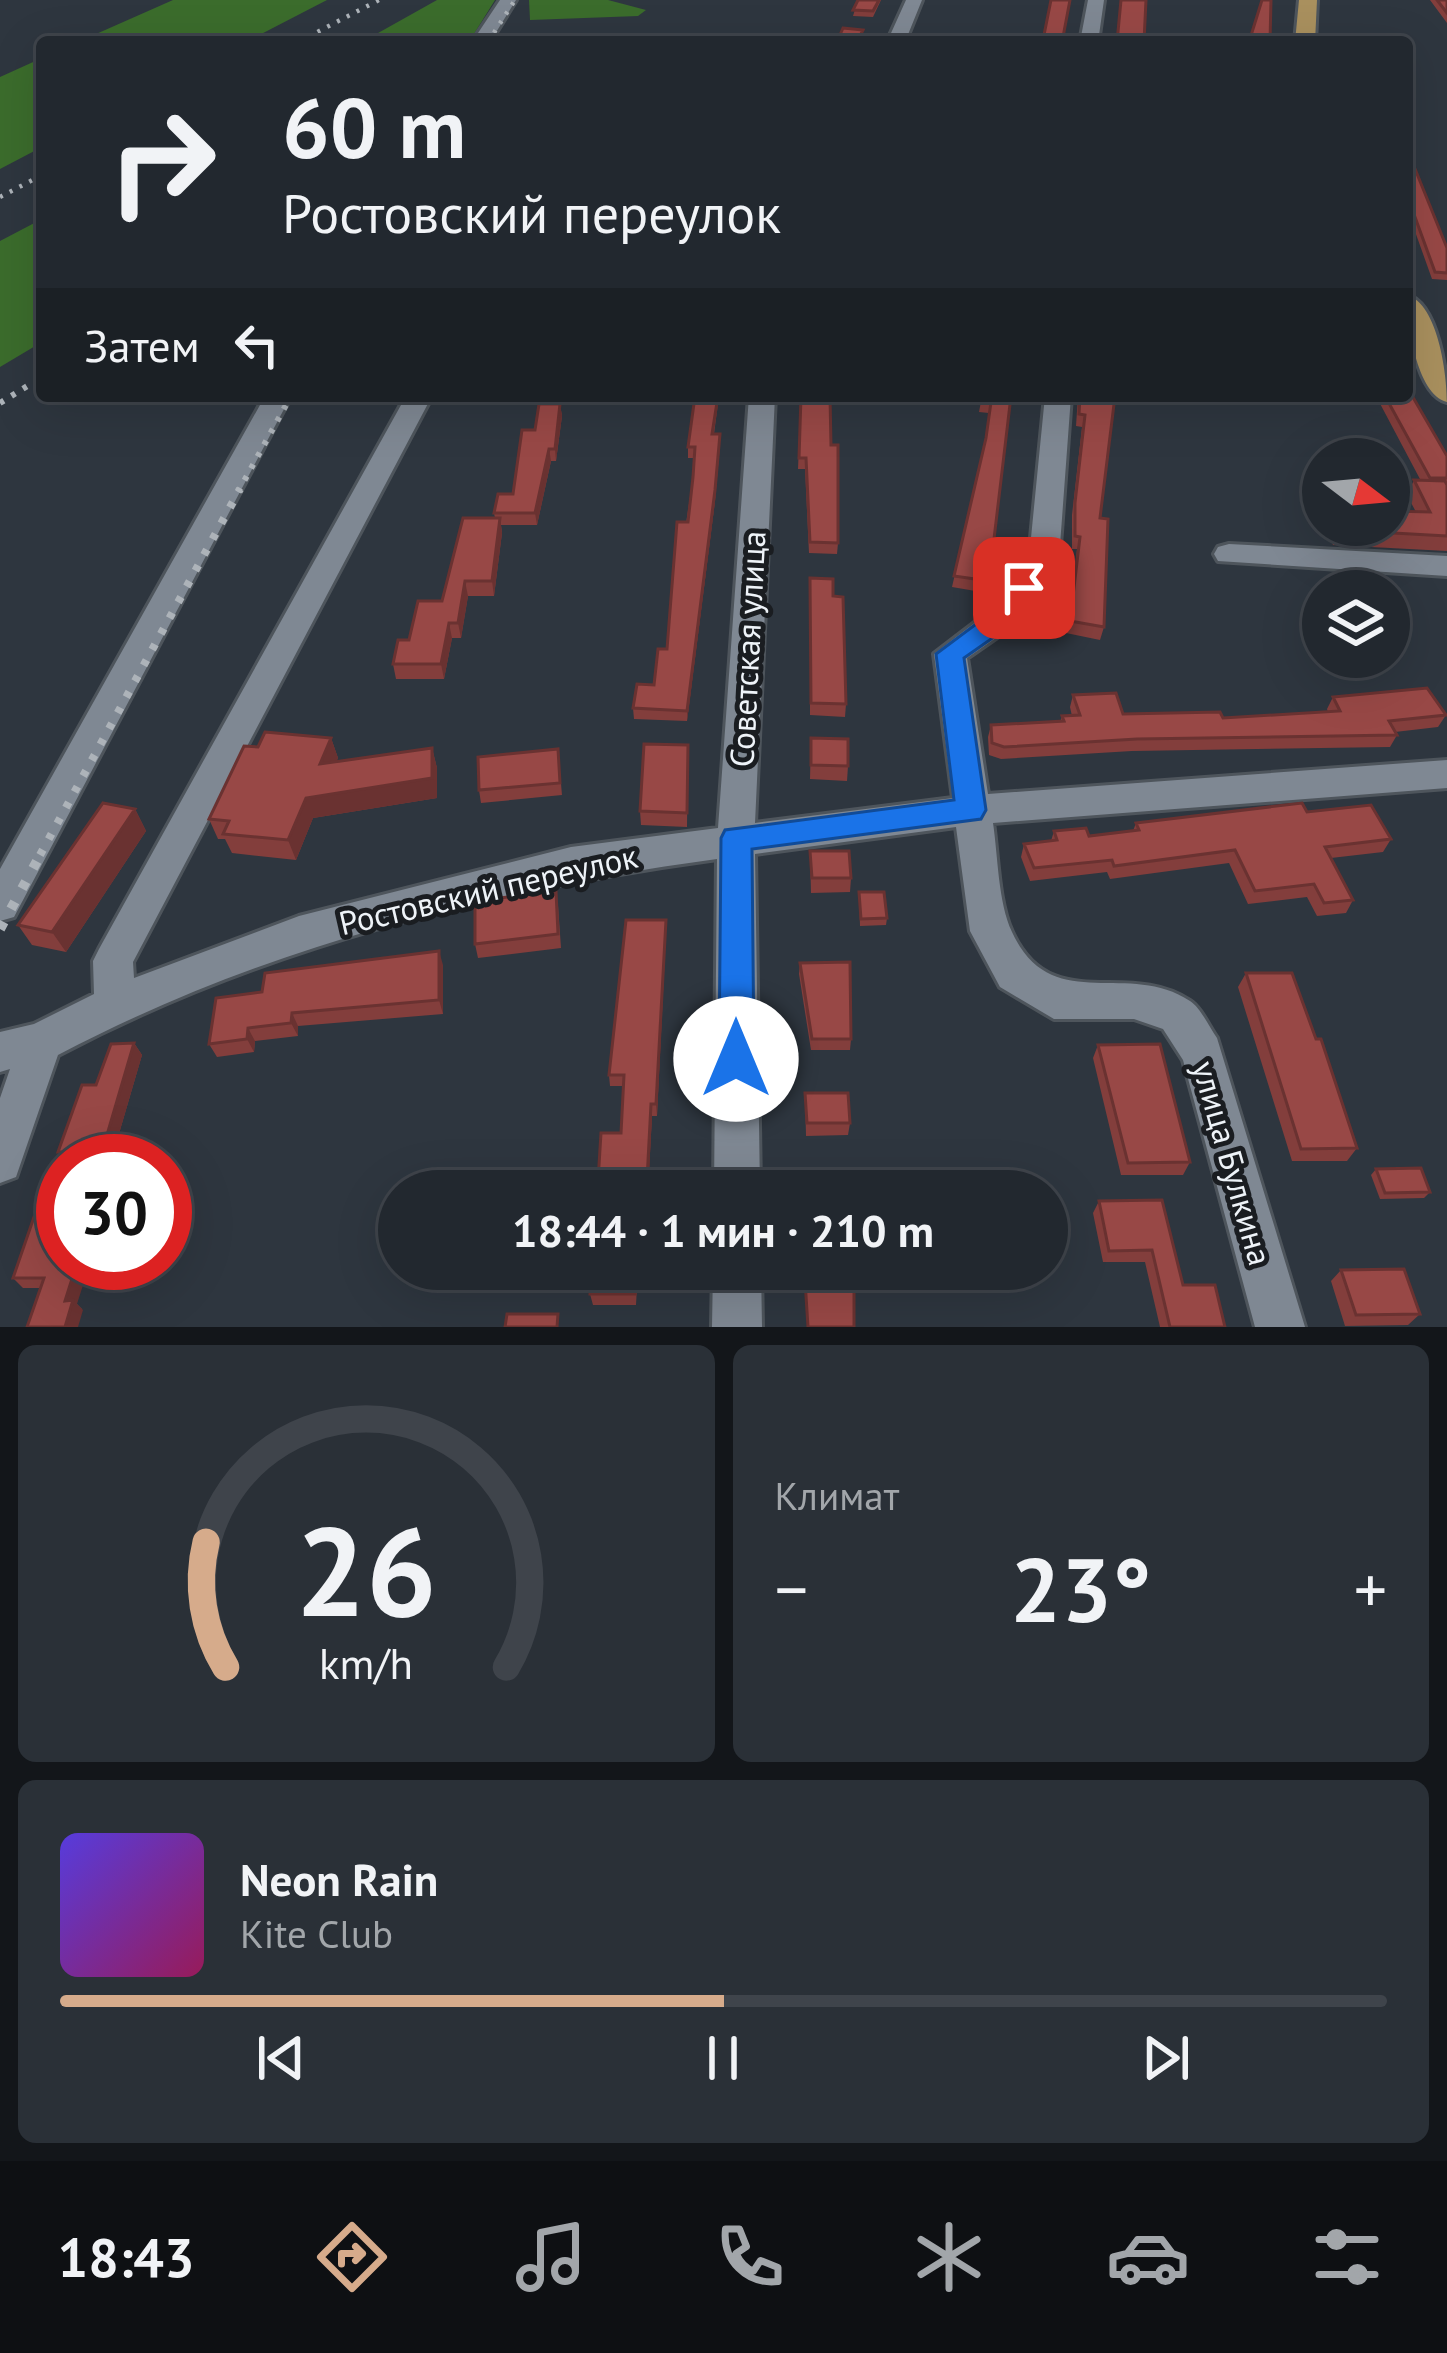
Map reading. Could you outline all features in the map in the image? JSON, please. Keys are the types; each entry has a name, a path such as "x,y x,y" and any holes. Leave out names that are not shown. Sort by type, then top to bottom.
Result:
{"main road":[{"path":"1305,36 1308,0"},
{"path":"1413,316 1447,393"}],"street":[{"path":"485,36 508,0"},
{"path":"899,36 914,0"},
{"path":"1090,36 1096,0"},
{"path":"0,905 275,402"},
{"path":"115,1004 113,961 415,402"},
{"name":"Советская улица","path":"737,1170 736,838 762,402"},
{"name":"улица Булкина","path":"1057,402 1044,559 1005,616 950,654 990,932 1014,974 1054,1001 1134,1000 1177,1015 1202,1052 1280,1327"},
{"path":"1229,554 1447,566"},
{"name":"Ростовский переулок","path":"21,1047 115,1004 299,933 571,863 970,810 1447,774"},
{"path":"0,1161 21,1047"},
{"path":"737,1290 737,1327"}],"green space":[{"path":"173,0 327,0 258,36 92,36"},
{"path":"437,0 495,0 473,36 373,36"},
{"path":"529,0 608,0 646,10 638,16 530,20"},
{"path":"36,61 36,150 0,169 0,77"},
{"path":"36,222 36,346 0,367 0,241"}],"building":[{"path":"858,0 879,0 873,11 853,10"},
{"path":"1051,0 1070,0 1063,36 1044,35"},
{"path":"1121,0 1146,0 1144,36 1118,36"},
{"path":"1262,0 1271,0 1270,36 1251,36"},
{"path":"843,28 863,30 860,36 840,36"},
{"path":"1413,164 1447,248 1447,273 1435,272 1413,212"},
{"path":"1413,397 1447,456 1447,478 1430,478 1388,402 1413,402"},
{"path":"694,402 717,402 712,434 720,434 715,490 687,711 633,708 637,684 654,685 658,649 667,649 677,522 688,522 693,477 695,447 688,447"},
{"path":"801,402 830,402 831,445 838,445 838,543 810,542 806,458 799,458"},
{"path":"991,402 1010,402 989,581 954,576"},
{"path":"1080,402 1114,402 1100,518 1108,519 1104,627 1070,621 1080,537 1075,536 1075,503 1085,415 1079,414"},
{"path":"539,404 560,404 555,449 549,449 535,513 494,513 498,494 513,494 522,430 535,430"},
{"path":"1414,480 1445,481 1447,536 1410,534 1410,512 1430,512"},
{"path":"463,518 500,518 492,581 465,581 458,623 449,623 441,664 393,664 398,640 409,640 418,601 442,601"},
{"path":"810,578 833,579 833,596 843,597 846,704 811,703"},
{"path":"1427,688 1446,715 1389,721 1397,735 1137,739 1004,747 992,743 991,725 1064,721 1062,716 1080,715 1073,695 1116,693 1123,714 1220,712 1223,718 1340,711 1333,697"},
{"path":"265,732 331,738 320,764 432,748 432,778 306,798 288,840 223,834 229,821 209,819 244,746 258,747"},
{"path":"811,738 848,739 848,766 811,765"},
{"path":"644,744 688,745 687,813 640,811"},
{"path":"558,749 560,783 479,790 478,757"},
{"path":"103,803 135,809 52,932 18,925"},
{"path":"1302,803 1307,812 1371,805 1391,839 1325,847 1353,900 1324,903 1314,884 1255,891 1235,850 1114,866 1112,860 1034,868 1024,844 1057,840 1054,831 1086,828 1089,836 1139,830 1136,823"},
{"path":"810,851 849,851 851,878 812,878"},
{"path":"556,891 558,934 475,944 475,901"},
{"path":"859,892 884,892 887,918 861,919"},
{"path":"626,920 666,920 648,1170 599,1170 601,1133 621,1133 624,1075 609,1075"},
{"path":"439,951 439,1000 292,1013 291,1023 248,1028 247,1039 209,1044 216,998 262,992 265,973"},
{"path":"850,962 851,1039 812,1039 800,963"},
{"path":"1246,973 1292,973 1316,1039 1321,1039 1357,1148 1301,1149"},
{"path":"134,1043 107,1134 64,1134 82,1085 96,1085 111,1044"},
{"path":"1160,1044 1190,1162 1128,1163 1098,1045"},
{"path":"805,1093 848,1093 850,1123 807,1123"},
{"path":"1421,1168 1430,1192 1385,1193 1376,1169"},
{"path":"1162,1200 1183,1285 1215,1285 1225,1327 1170,1327 1152,1250 1109,1251 1099,1201"},
{"path":"34,1217 36,1217 36,1278 13,1278"},
{"path":"1404,1269 1420,1314 1356,1315 1341,1270"},
{"path":"40,1290 68,1290 65,1301 73,1300 65,1327 27,1327"},
{"path":"590,1290 635,1290 635,1294 590,1294"},
{"path":"806,1290 854,1290 854,1327 808,1327"},
{"path":"507,1314 558,1314 557,1327 505,1327"}],"railway":[{"path":"310,36 379,0"},
{"path":"492,36 515,0"},
{"path":"0,197 36,178"},
{"path":"0,403 36,381"},
{"path":"238,492 288,402"},
{"path":"40,855 240,489"},
{"path":"0,929 42,852"}],"route":[{"path":"736,1059 736,838 970,810 950,654 1005,616 1024,588"}]}
